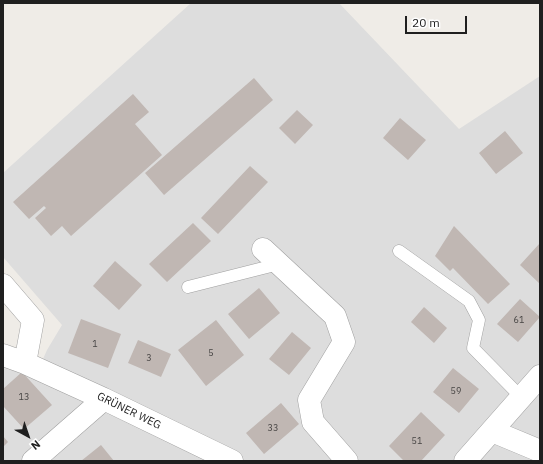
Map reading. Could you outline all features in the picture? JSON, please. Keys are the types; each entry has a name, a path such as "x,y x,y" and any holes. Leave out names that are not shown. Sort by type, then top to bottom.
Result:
{"street":[{"path":"263,249 335,316 344,342 309,400 313,422 347,461"},
{"path":"3,285 33,320 25,363"},
{"name":"GRÜNER WEG","path":"3,355 25,363 104,399 232,461"},
{"path":"465,461 540,376"},
{"path":"33,461 104,399"},
{"path":"492,430 540,451"}],"lane":[{"path":"400,251 469,301 479,320 473,348 521,397"},
{"path":"188,287 279,264"}],"shaded area":[{"path":"191,3 339,3 459,129 540,76 540,461 3,461 3,368 35,377 47,350 62,325 3,257 3,173"}],"building":[{"path":"254,78 273,100 164,195 145,173"},
{"path":"133,94 149,112 135,124 162,155 71,236 62,226 51,236 35,218 46,208 44,206 29,219 13,202"},
{"path":"297,110 313,125 295,144 279,128"},
{"path":"400,118 426,140 408,160 383,138"},
{"path":"505,131 523,153 496,174 479,153"},
{"path":"250,166 268,182 218,234 201,218"},
{"path":"193,223 211,241 167,282 149,264"},
{"path":"454,226 510,284 488,304 453,268 450,271 435,256"},
{"path":"540,243 540,284 520,265"},
{"path":"115,261 142,285 119,310 93,286"},
{"path":"259,288 280,313 249,339 228,314"},
{"path":"520,299 540,317 518,342 497,324"},
{"path":"424,307 447,328 434,343 411,322"},
{"path":"81,319 121,334 108,368 68,353"},
{"path":"216,320 244,355 206,386 178,350"},
{"path":"292,332 311,348 289,375 269,359"},
{"path":"138,340 171,354 161,377 128,363"},
{"path":"453,368 479,389 459,413 433,392"},
{"path":"22,372 52,405 24,429 3,406 3,389"},
{"path":"281,403 299,424 264,454 246,433"},
{"path":"421,412 445,435 421,461 404,461 389,446"},
{"path":"3,436 8,442 3,447"},
{"path":"101,445 114,461 81,461"}]}
